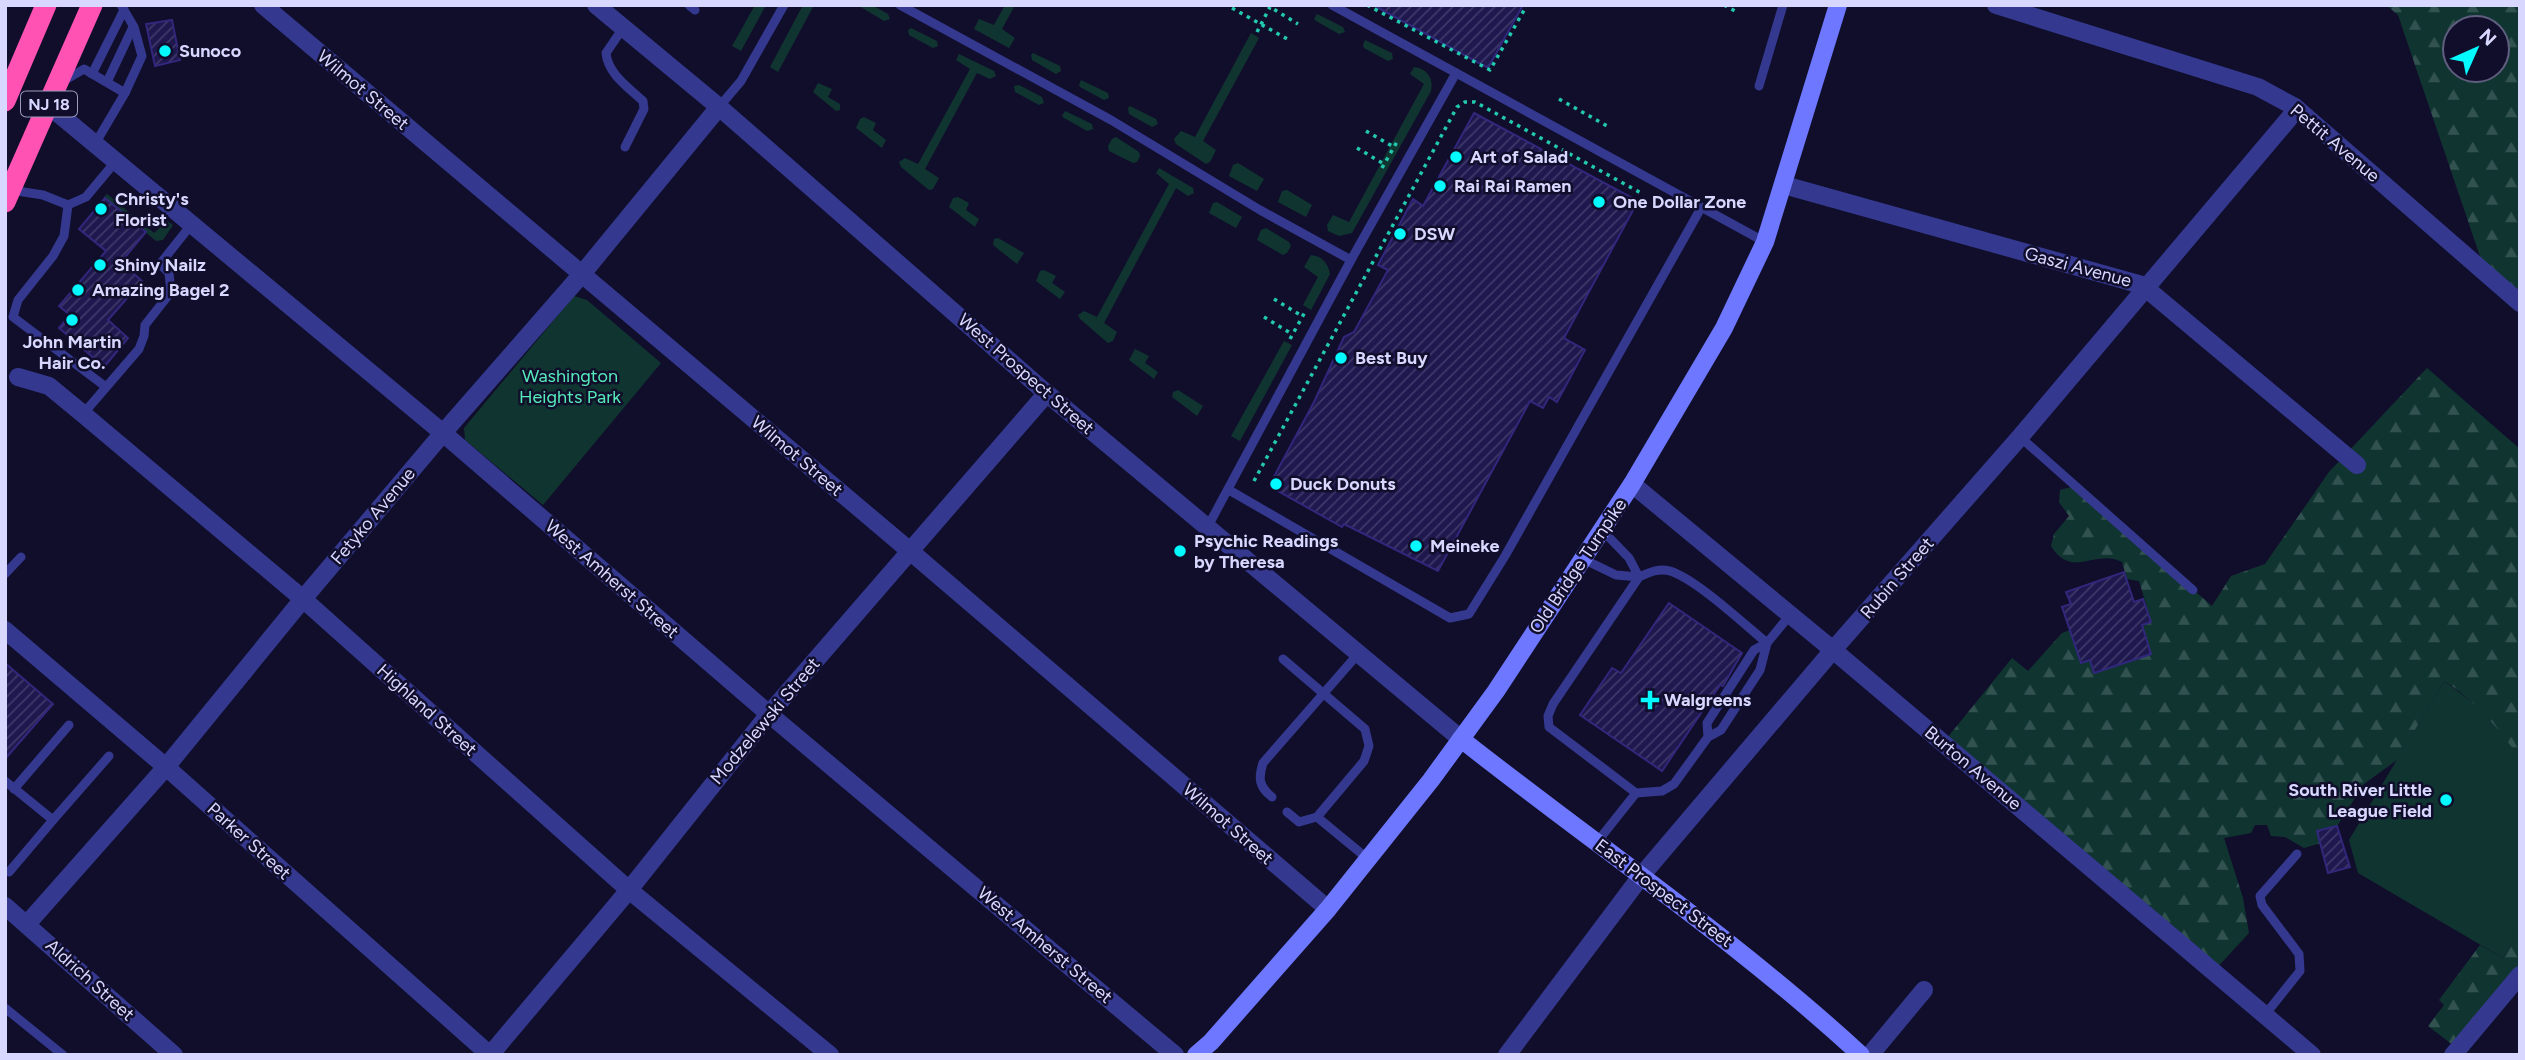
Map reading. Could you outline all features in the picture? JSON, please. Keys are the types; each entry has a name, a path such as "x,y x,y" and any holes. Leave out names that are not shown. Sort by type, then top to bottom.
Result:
{"highway":[{"name":"NJ 18","path":"5,101 46,5"},
{"name":"NJ 18","path":"8,196 92,5"}],"street":[{"name":"Wilmot Street","path":"263,5 910,551 1328,909"},
{"name":"West Prospect Street","path":"596,5 719,107 1047,393 1461,739"},
{"name":"Old Bridge Turnpike","path":"1196,1055 1211,1042 1328,909 1461,739 1496,691 1632,484 1724,328 1765,242 1838,5"},
{"name":"Pettit Avenue","path":"1996,5 2258,87 2297,109 2520,303"},
{"name":"West Amherst Street","path":"48,105 443,433 769,714 1175,1055"},
{"name":"Fetyko Avenue","path":"27,924 166,767 303,598 582,275 719,107"},
{"name":"Rubin Street","path":"1507,1055 1642,875 1833,650 2020,438 2297,109"},
{"name":"Gaszi Avenue","path":"1784,185 2142,285 2357,466"},
{"name":"Highland Street","path":"15,379 49,386 83,414 303,598 629,890 830,1055"},
{"name":"Modzelewski Street","path":"490,1055 629,890 769,714 1047,393"},
{"name":"Burton Avenue","path":"1632,484 1833,650 2312,1055"},
{"name":"Parker Street","path":"5,630 166,767 490,1055"},
{"name":"East Prospect Street","path":"1461,739 1642,875 1801,1000 1861,1055"},
{"name":"Aldrich Street","path":"5,906 174,1055"},
{"path":"2453,1055 2520,975"},
{"path":"1870,1055 1924,990"}],"lane":[{"path":"719,107 741,81 784,5"},
{"path":"900,5 1111,120 1221,187 1351,260"},
{"path":"1332,5 1765,242"},
{"path":"1759,86 1783,8 1772,5"},
{"path":"92,74 122,7"},
{"path":"95,144 125,93 142,56 134,27 122,7"},
{"path":"107,82 134,27"},
{"path":"623,28 606,53 607,63 614,74 643,101 644,109 625,147"},
{"path":"57,85 84,69 125,93"},
{"path":"1207,528 1351,260 1456,73"},
{"path":"8,196 43,195 68,205 86,197 116,161"},
{"path":"68,205 64,236 54,256 18,300 13,317 106,387"},
{"path":"1229,490 1450,618 1469,614 1506,556 1702,208"},
{"path":"83,414 139,349 145,336 145,325 171,292 169,273 160,264 191,225"},
{"path":"2020,438 2193,590"},
{"path":"1602,530 1629,558 1639,577"},
{"path":"5,574 21,557"},
{"path":"1583,559 1616,575 1639,577 1656,569 1670,571 1691,581 1768,642"},
{"path":"1639,577 1553,704 1548,716 1549,727 1560,737 1636,793 1662,791 1674,784 1707,737 1721,730 1760,670 1768,642"},
{"path":"1707,737 1707,723 1754,650 1768,642 1790,615"},
{"path":"1272,797 1264,790 1258,776 1263,763 1358,654"},
{"path":"1283,659 1365,729 1369,746 1364,761 1317,817 1299,822 1287,812"},
{"path":"14,789 69,725"},
{"path":"9,872 109,756"},
{"path":"5,781 53,820"},
{"path":"1597,842 1636,793"},
{"path":"1317,817 1368,859"},
{"path":"2264,1016 2300,971 2300,954 2262,905 2260,896 2297,854"},
{"path":"5,1008 63,1055"}],"path":[{"path":"1367,5 1490,71 1527,5"},
{"path":"1724,5 1735,11"},
{"path":"1257,32 1270,6 1298,24"},
{"path":"1232,8 1289,40"},
{"path":"1559,99 1609,127"},
{"path":"1254,481 1457,107 1465,102 1475,102 1641,193"},
{"path":"1579,123 1584,113"},
{"path":"1366,131 1394,147"},
{"path":"1357,148 1383,166 1398,140"},
{"path":"1274,299 1303,316"},
{"path":"1290,340 1306,310"},
{"path":"1264,317 1293,334"}],"green space":[{"path":"755,5 766,5 741,51 732,46"},
{"path":"803,5 814,5 778,72 770,67"},
{"path":"872,5 888,14 890,19 884,21 859,6"},
{"path":"1005,5 1015,5 1002,29 1015,38 1009,48 974,29 979,19 994,25"},
{"path":"2386,5 2520,5 2520,304 2486,274 2398,15"},
{"path":"1317,14 1343,27 1345,32 1339,34 1316,21 1314,19"},
{"path":"911,28 937,41 938,46 933,48 909,35 908,30"},
{"path":"1251,33 1259,38 1203,141 1216,150 1206,164 1176,144 1174,139 1181,131 1195,137"},
{"path":"1365,40 1392,53 1393,59 1388,61 1364,48"},
{"path":"1033,53 1060,66 1061,71 1056,74 1032,60"},
{"path":"959,54 994,71 996,76 990,79 977,73 925,169 939,178 933,189 929,190 901,167 899,162 905,158 918,164 970,69 956,60"},
{"path":"1414,67 1428,75 1431,91 1352,233 1339,236 1328,231 1327,225 1333,215 1349,222 1424,84 1410,74"},
{"path":"1081,80 1108,93 1109,98 1104,100 1080,87"},
{"path":"818,83 832,89 828,97 840,104 840,110 836,111 813,92"},
{"path":"1019,85 1042,97 1044,103 1039,105 1015,92 1014,86"},
{"path":"1130,106 1156,119 1158,124 1152,127 1129,114"},
{"path":"1065,111 1092,124 1093,129 1087,131 1064,118 1062,116"},
{"path":"864,117 876,123 873,130 886,140 882,148 856,128"},
{"path":"1116,137 1139,152 1137,162 1133,163 1109,151 1108,146"},
{"path":"1238,163 1264,179 1257,191 1229,176 1233,165"},
{"path":"1159,168 1193,188 1194,193 1188,196 1176,188 1104,323 1117,332 1113,341 1108,343 1078,315 1084,311 1097,317 1169,184 1156,173"},
{"path":"1287,190 1312,205 1306,217 1278,202 1282,191"},
{"path":"107,194 154,233 167,221 173,225 163,240 156,241 104,197"},
{"path":"958,197 969,203 966,210 979,219 975,227 949,207 953,198"},
{"path":"1217,202 1242,217 1236,228 1209,213 1213,203"},
{"path":"1266,228 1289,242 1291,246 1287,253 1283,255 1257,240 1261,230"},
{"path":"998,238 1024,253 1017,264 993,245 994,239"},
{"path":"1311,255 1324,261 1330,274 1311,310 1303,305 1318,277 1304,267"},
{"path":"1044,270 1056,276 1052,283 1065,292 1060,299 1036,281 1040,271"},
{"name":"Washington Heights Park","path":"574,296 587,300 661,363 543,505 465,440 464,428"},
{"path":"1284,341 1292,345 1240,441 1231,436"},
{"path":"1135,349 1149,356 1145,363 1158,372 1154,379 1129,360"},
{"path":"2427,368 2520,449 2520,758 2486,716 2444,681 2397,760 2364,784 2337,826 2318,831 2321,843 2304,848 2285,837 2271,836 2267,825 2255,825 2251,833 2224,838 2243,898 2249,933 2213,972 1943,743 2012,658 2028,671 2062,633 2070,630 2082,663 2151,621 2139,581 2127,579 2122,562 2102,558 2067,561 2051,546 2054,534 2069,516 2059,502 2060,490 2075,486 2212,606 2231,576 2265,564 2329,472"},
{"path":"1178,390 1203,406 1197,416 1172,397 1173,392"},
{"name":"South River Little League Field","path":"2444,681 2476,705 2502,733 2520,758 2520,928 2503,958 2358,873 2349,840"},
{"path":"2520,928 2520,975 2458,1049 2428,1026 2444,1005 2439,1000 2480,945 2503,958"}],"building":[{"path":"1373,5 1523,5 1488,68"},
{"name":"Sunoco","path":"172,20 180,60 155,66 146,24"},
{"path":"1474,113 1638,201 1564,338 1585,350 1557,402 1549,397 1543,408 1530,401 1438,571 1344,524 1342,527 1269,486 1314,402 1344,337 1354,332 1388,270 1378,265 1413,199 1423,206"},
{"path":"105,198 146,232 121,262 142,281 108,320 128,338 104,367 59,328 70,315 59,306 106,251 79,229"},
{"path":"2124,572 2134,602 2143,599 2151,622 2142,625 2151,654 2094,673 2090,660 2081,663 2062,607 2071,604 2066,592"},
{"name":"Walgreens","path":"1669,603 1742,653 1723,686 1720,685 1662,771 1580,715 1612,668 1621,673"},
{"path":"5,663 53,704 5,759"},
{"path":"2337,826 2350,867 2328,873 2317,831"}],"place":[{"name":"Sunoco","path":"165,51"},
{"name":"Art of Salad","path":"1456,157"},
{"name":"Rai Rai Ramen","path":"1440,186"},
{"name":"One Dollar Zone","path":"1599,202"},
{"name":"Christy's Florist","path":"101,209"},
{"name":"DSW","path":"1400,234"},
{"name":"Shiny Nailz","path":"100,265"},
{"name":"Amazing Bagel 2","path":"78,290"},
{"name":"John Martin Hair Co.","path":"72,320"},
{"name":"Best Buy","path":"1341,358"},
{"name":"Duck Donuts","path":"1276,484"},
{"name":"Meineke","path":"1416,546"},
{"name":"Psychic Readings by Theresa","path":"1180,551"},
{"name":"Walgreens","path":"1650,700"},
{"name":"South River Little League Field","path":"2446,800"}]}
